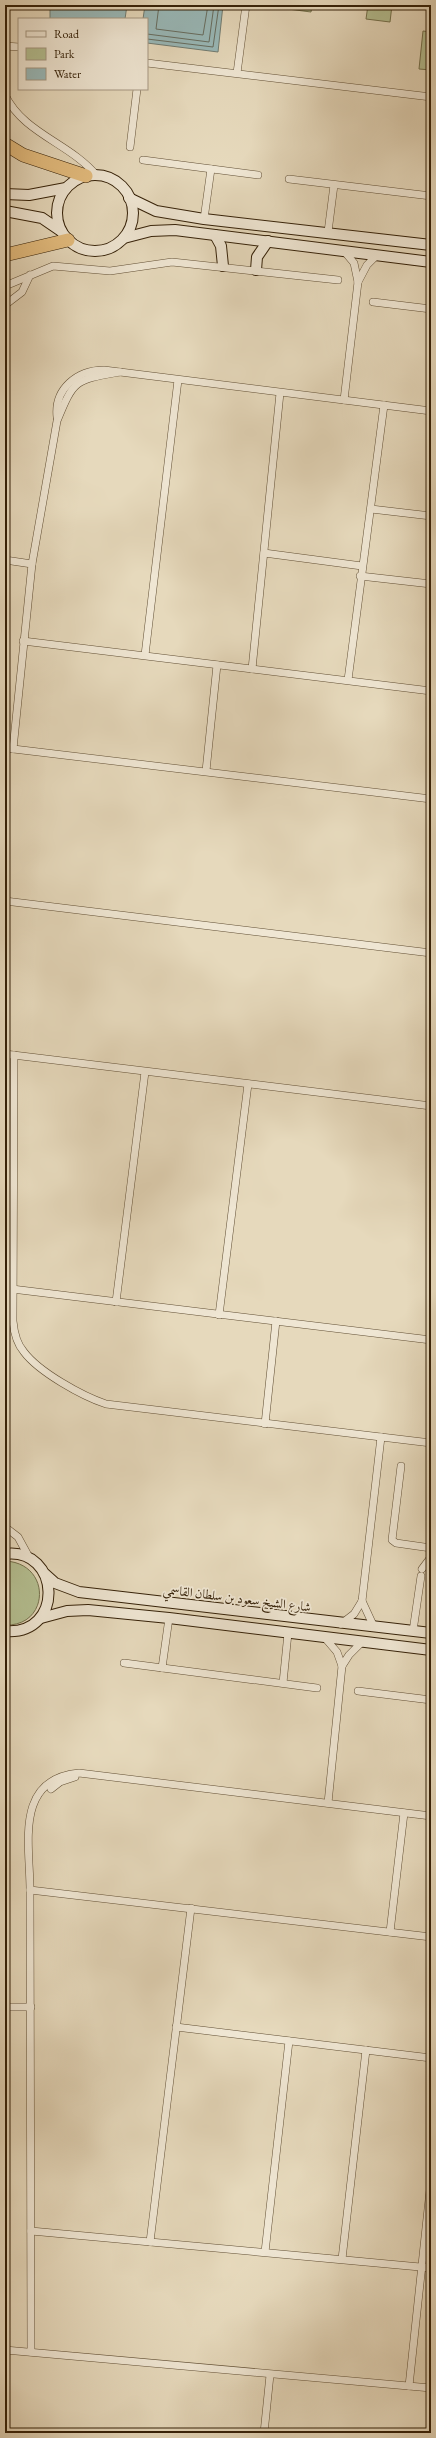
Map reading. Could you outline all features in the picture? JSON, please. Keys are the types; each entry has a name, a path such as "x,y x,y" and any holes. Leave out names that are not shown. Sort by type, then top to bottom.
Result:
{"highway":[{"path":"5,144 23,155 91,176"},
{"path":"5,256 64,236"}],"main road":[{"path":"64,236 57,208 60,197 66,188 75,181 91,176 116,182 129,198 156,211 204,219 429,244"},
{"path":"5,194 29,195 66,188"},
{"path":"124,238 132,219 129,198"},
{"path":"5,211 36,216 78,248 90,251 102,251 114,246 124,238 151,231 164,230 215,234 431,262"},
{"path":"215,234 221,246 223,266"},
{"path":"256,270 259,251 268,241"},
{"path":"5,1554 17,1554 30,1559"},
{"name":"شارع الشيخ سعود بن سلطان القاسمي","path":"30,1559 55,1583 79,1592 341,1624 431,1633"},
{"path":"41,1618 50,1596 49,1585 45,1574"},
{"path":"7,1633 25,1629 41,1618 81,1610 169,1618 431,1650"},
{"path":"325,1638 324,1628 341,1624"}],"street":[{"path":"237,73 246,5"},
{"path":"5,46 18,47"},
{"path":"148,63 431,97"},
{"path":"130,147 137,90"},
{"path":"5,95 14,110 30,126 73,152 91,176"},
{"path":"143,160 258,175"},
{"path":"204,219 211,169"},
{"path":"289,180 431,196"},
{"path":"328,232 334,184"},
{"path":"344,251 354,263 358,282"},
{"path":"344,400 358,282 366,265 377,255"},
{"path":"5,286 53,266 106,271 164,263 223,266 338,280"},
{"path":"5,306 22,292 30,275"},
{"path":"373,302 431,309"},
{"path":"431,410 280,393 111,371 89,371 70,382 59,400 57,421 32,564 9,748 431,799"},
{"path":"57,421 64,401 75,385 92,376 120,372"},
{"path":"145,655 178,380"},
{"path":"252,669 280,393"},
{"path":"348,680 360,576 371,509 384,405"},
{"path":"371,509 431,516"},
{"path":"264,553 362,566"},
{"path":"5,560 32,564"},
{"path":"360,576 431,584"},
{"path":"23,641 431,691"},
{"path":"206,771 217,665"},
{"path":"5,901 431,953"},
{"path":"5,1054 431,1106"},
{"path":"14,1055 13,1329 23,1351 34,1363 93,1400 122,1407 431,1443"},
{"path":"116,1302 144,1072"},
{"path":"220,1315 248,1084"},
{"path":"12,1289 431,1340"},
{"path":"265,1424 276,1321"},
{"path":"341,1624 354,1614 362,1601 381,1437"},
{"path":"400,1466 392,1540 396,1543 431,1548"},
{"path":"5,1527 20,1540 30,1559"},
{"path":"5,1535 5,1542"},
{"path":"413,1631 421,1572 431,1557"},
{"path":"362,1601 374,1627"},
{"path":"162,1668 169,1618"},
{"path":"283,1683 288,1632"},
{"path":"325,1638 337,1652 342,1666 328,1804"},
{"path":"342,1666 349,1655 362,1642"},
{"path":"124,1663 317,1688"},
{"path":"358,1691 431,1700"},
{"path":"31,2352 30,1810 37,1796 57,1778 72,1773 431,1816"},
{"path":"390,1932 404,1813"},
{"path":"30,1890 431,1937"},
{"path":"150,2242 191,1908"},
{"path":"5,2007 31,2007"},
{"path":"176,2027 431,2058"},
{"path":"265,2252 289,2041"},
{"path":"342,2259 366,2050"},
{"path":"410,2386 431,2181"},
{"path":"31,2231 431,2268"},
{"path":"5,2350 270,2375 431,2388"},
{"path":"264,2433 270,2375"}],"green space":[{"path":"289,5 312,5 311,12 288,9"},
{"path":"368,5 392,5 390,22 366,19"},
{"path":"423,31 431,32 431,70 419,69"},
{"path":"5,1561 20,1564 31,1572 38,1583 40,1594 37,1606 31,1616 20,1623 5,1625"}],"water":[{"path":"50,5 127,5 125,18 50,18"},
{"path":"145,5 223,5 218,52 148,43 148,18 143,18"}]}
